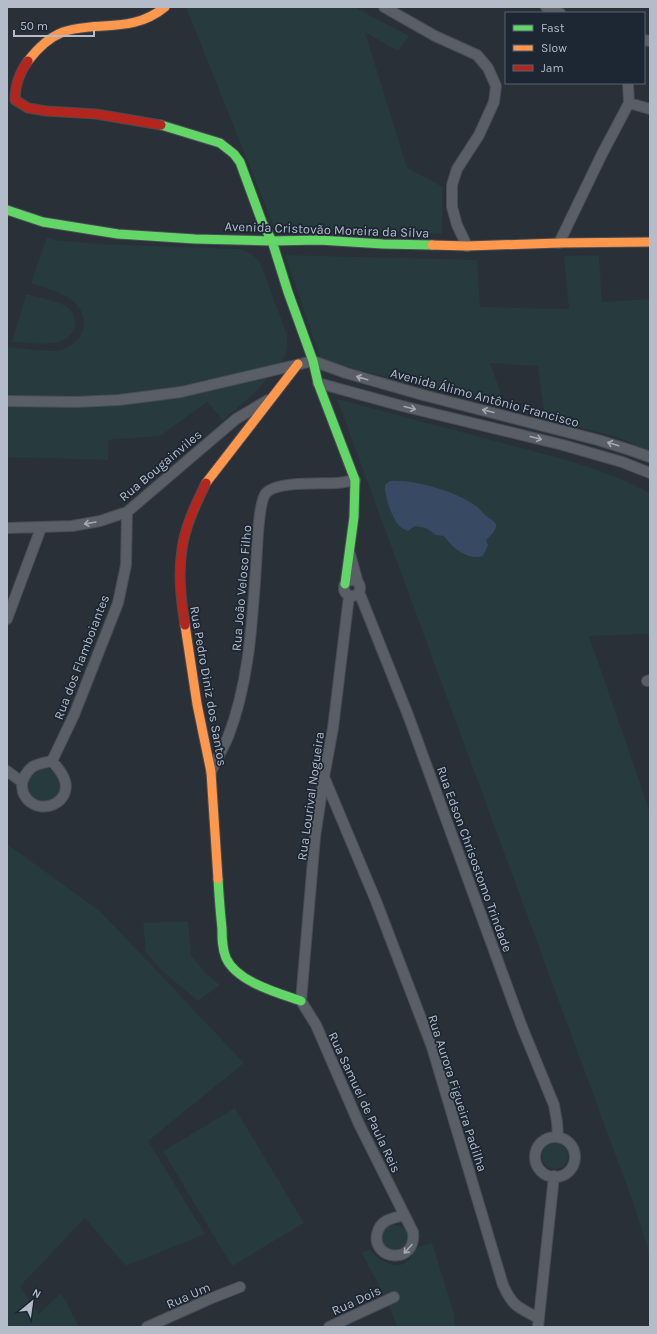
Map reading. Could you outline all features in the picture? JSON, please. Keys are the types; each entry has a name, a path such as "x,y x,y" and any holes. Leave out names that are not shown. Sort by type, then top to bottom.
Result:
{"street":[{"path":"165,7 161,12 139,22 68,30 52,38 35,51 24,66 17,78 14,89 14,100 28,108 46,111 96,114 157,124 220,143 234,154 240,162 262,222 272,241 288,292 313,361 318,383 355,480 354,517 345,584"},
{"path":"384,7 435,36 477,55 488,68 496,86 494,102 479,135 457,169 452,185 452,207 456,225 467,246"},
{"path":"546,7 558,12"},
{"path":"559,243 602,154 629,103 628,84"},
{"path":"629,103 650,109"},
{"name":"Avenida Cristovão Moreira da Silva","path":"7,210 42,222 118,234 195,239 272,241 319,240 382,244 467,246 650,242"},
{"path":"7,401 76,402 119,400 181,392 313,361"},
{"name":"Avenida Álimo Antônio Francisco","path":"313,361 346,373 423,395 591,438 650,458"},
{"name":"Rua Pedro Diniz dos Santos","path":"298,364 206,484 191,516 182,549 180,588 197,704 211,772 222,949 228,962 240,974 258,984 301,1001"},
{"name":"Avenida Álimo Antônio Francisco","path":"318,383 402,406 562,445 622,462 650,473"},
{"name":"Rua Bougainviles","path":"7,528 72,526 100,521 127,512 236,419 272,398"},
{"name":"Rua João Veloso Filho","path":"211,772 228,736 243,683 250,638 263,499 266,493 280,486 314,483 338,483 355,480"},
{"name":"Rua dos Flamboiantes","path":"52,761 74,715 118,602 126,565 127,512"},
{"path":"7,618 41,528"},
{"name":"Rua Edson Chrisostomo Trindade","path":"349,548 355,590 408,715 522,1027 554,1105 558,1137"},
{"path":"345,584 354,580 355,590"},
{"name":"Rua Lourival Nogueira","path":"301,1001 315,838 324,777 334,728 343,638 355,590"},
{"path":"52,761 66,782 64,795 56,804 44,808 32,804 23,795 22,782 27,771 37,764 52,761"},
{"path":"7,772 22,782"},
{"name":"Rua Aurora Figueira Padilha","path":"324,777 376,901 432,1047 503,1285 510,1299 517,1307 538,1323"},
{"name":"Rua Samuel de Paula Reis","path":"301,1001 316,1025 359,1124 404,1214"},
{"path":"558,1137 566,1140 572,1146 575,1154 574,1163 570,1170 563,1175 554,1176 544,1173 537,1165 535,1155 539,1145 547,1138 558,1137"},
{"path":"538,1323 554,1176"},
{"name":"Rua Um","path":"147,1327 240,1287"},
{"name":"Rua Dois","path":"329,1327 394,1297"}],"green space":[{"path":"186,7 357,7 358,9 409,36 398,51 365,32 407,168 443,187 442,234 274,227"},
{"path":"47,237 54,240 98,244 240,249 248,253 260,262 287,336 286,353 282,361 254,394 223,420 207,402 160,436 108,440 108,460 7,457 7,347 43,351 62,350 77,340 84,328 83,317 76,303 62,294 31,283"},
{"path":"285,255 477,260 480,307 569,309 564,256 599,255 602,302 650,299 650,451 617,437 545,418 538,366 490,363 506,408 321,360"},
{"path":"26,294 59,303 71,310 75,323 72,332 67,338 59,342 40,344 12,342"},
{"path":"337,399 563,459 607,474 650,493 650,634 589,636 650,812 650,1255 634,1205"},
{"path":"45,767 57,774 60,778 62,786 59,795 52,802 35,801 26,785 29,776"},
{"path":"7,844 100,911 244,1063 148,1141 205,1234 126,1266 85,1218 20,1286 39,1314 61,1293 79,1327 7,1327"},
{"path":"188,921 191,955 204,972 220,985 198,1001 162,971 146,952 143,923"},
{"path":"235,1108 304,1223 232,1266 163,1151"},
{"path":"555,1143 564,1147 568,1156 564,1165 555,1169 546,1165 542,1156 546,1147"},
{"path":"395,1225 404,1229 408,1238 404,1247 395,1251 386,1247 382,1238 386,1229"},
{"path":"432,1243 454,1313 455,1327 397,1327 389,1305 362,1253 369,1250 377,1257 390,1264 400,1265 407,1262 418,1247"}],"water":[{"path":"390,481 423,484 447,491 477,507 496,525 494,531 486,540 488,545 483,556 471,557 466,555 460,552 444,536 436,535 426,528 415,526 408,531 402,528 395,521 388,502 385,485"}],"traffic: fast":[{"path":"161,125 220,143 234,154 240,162 262,222 272,241 288,292 313,361 318,383 355,480 354,517 345,584"},
{"path":"7,210 43,222 118,234 195,239 272,241 319,240 432,245"},
{"path":"218,879 223,947 226,958 231,966 239,974 259,986 301,1001"}],"traffic: slow":[{"path":"28,61 43,44 52,37 63,32 80,28 120,25 139,21 148,18 165,7"},
{"path":"432,245 467,246 650,242"},
{"path":"206,483 298,364"},
{"path":"185,625 197,704 211,772 218,879"}],"traffic: jam":[{"path":"28,61 18,79 15,100 28,108 46,111 96,114 161,125"},
{"path":"185,625 180,587 180,568 183,540 188,524 206,483"}]}
